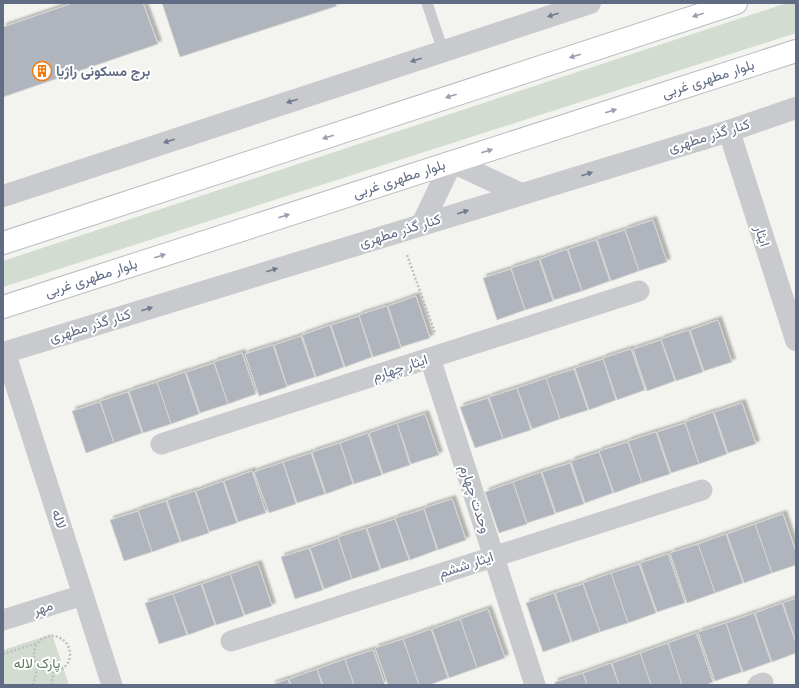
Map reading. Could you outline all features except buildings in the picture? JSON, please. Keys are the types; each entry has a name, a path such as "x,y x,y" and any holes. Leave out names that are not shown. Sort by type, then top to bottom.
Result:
{"main road":[{"path":"3,243 736,3"},
{"name":"بلوار مطهری غربی","path":"3,307 796,51"}],"street":[{"path":"3,196 590,3"},
{"name":"کنار گذر مطهری","path":"4,352 729,131 796,108"},
{"name":"ایثار","path":"729,131 796,340"},
{"path":"422,224 452,162 521,194"},
{"name":"ایثار چهارم","path":"161,444 639,291"},
{"name":"لاله","path":"4,352 112,685"},
{"name":"وحدت چهارم","path":"436,356 494,557 535,685"},
{"name":"ایثار ششم","path":"231,641 702,490"},
{"name":"مهر","path":"3,620 83,595"}],"lane":[{"path":"427,3 443,51"}],"path":[{"path":"399,231 436,356"},
{"path":"3,654 38,642 46,637 58,636 68,644 70,656 69,662 60,670 54,672 49,672 38,666 35,662 34,650 38,642"},
{"path":"33,685 38,666"},
{"path":"51,685 54,672"}],"green space":[{"path":"787,3 796,3 796,33 3,287 3,261"},
{"name":"پارک لاله","path":"52,634 69,685 3,685 3,650"}],"place":[{"name":"برج مسکونی راژیا","path":"42,71"}]}
